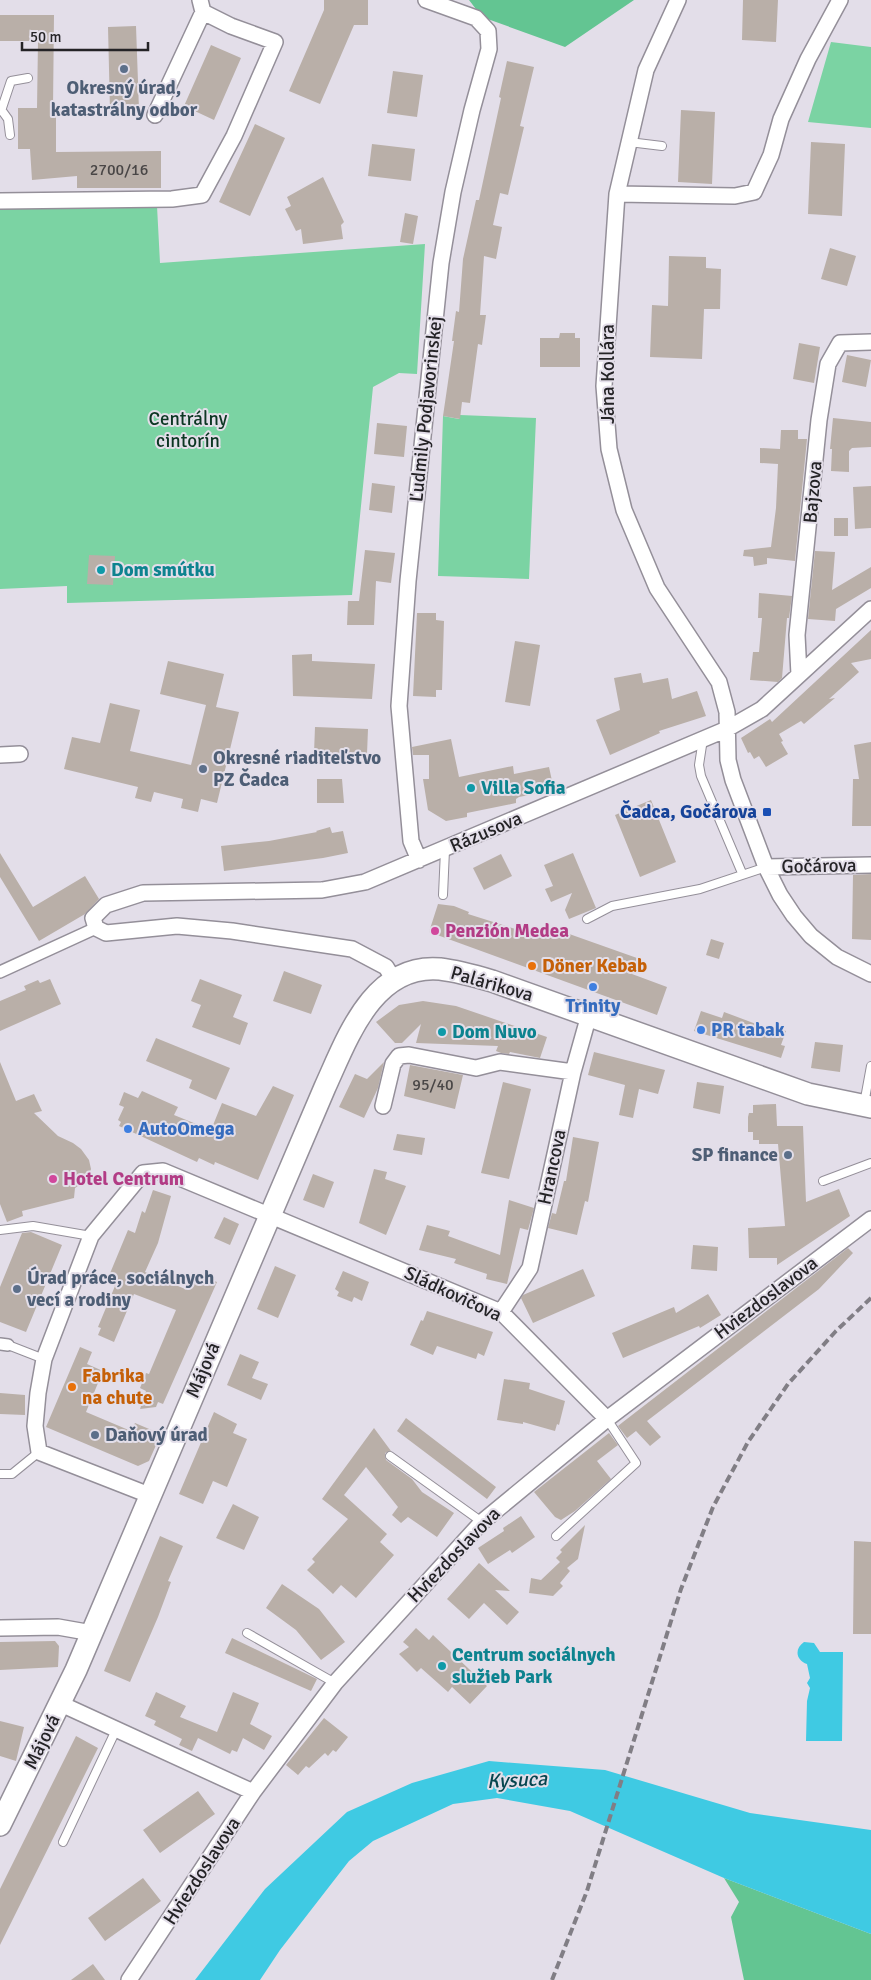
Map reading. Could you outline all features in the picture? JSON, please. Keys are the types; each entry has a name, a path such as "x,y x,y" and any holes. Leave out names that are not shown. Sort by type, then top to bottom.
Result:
{"main road":[{"name":"Palárikova","path":"394,980 418,971 438,969 492,981 808,1094 868,1106"},
{"name":"Májová","path":"0,1825 9,1792 61,1704 325,1087 360,1013 394,980"}],"street":[{"name":"Ľudmily Podjavorinskej","path":"419,860 411,841 400,737 399,706 404,637 441,262 453,192 472,110 489,49 488,30 476,18 426,0"},
{"name":"Jána Kollára","path":"678,0 646,70 617,194 604,386 609,449 624,510 657,588 720,682 727,712 728,760 733,780 766,867 794,916 811,936 837,957 871,974"},
{"path":"617,194 735,196 754,192 771,154 780,119 808,59 840,0"},
{"path":"0,201 172,199 202,196 234,136 275,42 231,26 201,6 156,115"},
{"name":"Bajzova","path":"799,675 797,635 819,420 828,364 840,343 871,342"},
{"name":"Rázusova","path":"96,928 93,918 106,905 143,893 322,890 365,882 445,850 727,729 762,709 871,609"},
{"path":"0,755 20,754"},
{"name":"Gočárova","path":"766,867 871,865"},
{"path":"0,972 96,928 106,933 177,926 232,931 352,949 386,967 394,980"},
{"name":"Hrancova","path":"501,1312 530,1268 573,1072 589,1015"},
{"path":"383,1106 393,1064 399,1056 409,1055 476,1068 500,1062 573,1072"},
{"name":"Sládkovičova","path":"38,1452 36,1426 38,1393 44,1359 92,1236 143,1173 163,1171 270,1214 501,1312 607,1419"},
{"name":"Hviezdoslavova","path":"129,1980 253,1792 335,1683 482,1522 607,1419 871,1219"},
{"path":"38,1452 149,1495"},
{"path":"0,1628 58,1627 92,1633"},
{"path":"61,1704 253,1792"}],"lane":[{"path":"10,135 8,118 1,108 11,80 28,78"},
{"path":"629,142 662,146"},
{"path":"704,739 699,766 701,776 742,874"},
{"path":"443,895 445,850"},
{"path":"587,919 612,906 700,889 766,867"},
{"path":"868,1106 871,1066"},
{"path":"823,1181 871,1163"},
{"path":"0,1230 33,1226 92,1236"},
{"path":"4,1344 44,1359"},
{"path":"556,1536 636,1463 607,1419"},
{"path":"0,1474 12,1474 38,1452"},
{"path":"390,1456 482,1522"},
{"path":"246,1633 335,1683"},
{"path":"63,1842 116,1730"}],"green space":[{"path":"469,0 634,0 565,47 482,17"},
{"path":"831,42 871,47 871,128 808,122"},
{"name":"Centrálny cintorín","path":"157,206 160,263 425,244 417,374 399,373 373,387 352,595 67,603 67,586 0,589 0,207"},
{"path":"460,415 536,418 529,579 438,576 443,416 459,419"},
{"path":"724,1878 871,1934 871,1980 744,1980 731,1917 739,1902"}],"water":[{"path":"804,1642 814,1643 820,1652 843,1652 842,1741 806,1741 807,1701 810,1688 807,1683 810,1678 807,1664 800,1660 798,1654 799,1648"},
{"name":"Kysuca","path":"489,1761 605,1770 750,1813 871,1830 871,1934 724,1878 570,1811 497,1798 453,1804 373,1841 349,1861 280,1950 260,1980 195,1980 265,1889 347,1812 412,1783"}],"building":[{"path":"324,0 368,0 368,25 354,25 320,104 289,91 324,10"},
{"path":"743,0 778,0 776,42 742,40"},
{"path":"0,15 54,15 53,107 56,107 56,152 161,151 161,188 77,188 77,176 32,180 30,149 18,149 18,108 37,108 38,41 0,41"},
{"path":"136,26 139,110 110,111 108,27"},
{"path":"211,45 241,58 214,120 184,106"},
{"path":"507,61 534,67 520,126 524,127 508,195 500,193 493,225 502,227 496,259 484,256 480,315 486,315 482,345 478,344 470,403 462,402 460,419 443,416 454,341 452,341 456,311 459,312 463,259 476,200 479,200"},
{"path":"393,71 423,75 417,117 387,113"},
{"path":"681,110 715,112 712,184 678,182"},
{"path":"255,124 285,138 250,216 219,202"},
{"path":"811,142 845,144 842,216 808,214"},
{"path":"372,144 415,149 411,181 368,176"},
{"path":"323,177 344,222 341,225 343,239 303,244 301,229 296,231 285,209 291,206 287,197"},
{"path":"405,213 418,216 413,244 400,242"},
{"path":"830,248 856,256 847,286 821,279"},
{"path":"669,256 706,257 706,268 721,269 720,309 704,309 702,359 650,357 652,305 668,306"},
{"path":"560,333 575,333 575,338 580,338 580,367 540,367 540,338 559,338"},
{"path":"799,343 820,347 814,383 793,379"},
{"path":"847,355 871,360 866,387 842,382"},
{"path":"833,418 871,422 871,447 852,448 849,451 849,472 831,471 832,449 830,449"},
{"path":"377,423 407,426 404,457 374,454"},
{"path":"781,430 798,430 798,439 807,439 795,561 767,558 767,564 754,566 753,557 743,556 744,550 771,547 776,508 778,464 760,463 760,448 780,449"},
{"path":"372,483 395,486 392,513 369,510"},
{"path":"871,486 871,528 855,529 853,487"},
{"path":"834,518 848,518 848,536 834,536"},
{"path":"365,550 395,553 391,583 376,581 374,625 347,625 348,601 359,601"},
{"path":"815,551 835,552 832,590 871,567 871,588 836,609 835,621 808,619"},
{"name":"Dom smútku","path":"89,555 115,556 113,585 87,584"},
{"path":"759,593 792,596 789,618 787,618 782,678 778,682 750,680 753,652 759,652 762,618 758,618"},
{"path":"417,613 436,613 436,620 444,621 442,690 436,690 436,697 413,696"},
{"path":"871,630 871,659 851,663 859,672 829,699 835,698 804,724 801,721 779,734 788,754 766,767 759,756 754,759 750,752 748,753 741,738 770,719 772,722"},
{"path":"515,641 540,645 530,706 505,702"},
{"path":"312,654 312,661 375,664 372,699 293,696 292,655"},
{"path":"168,661 224,674 216,707 239,712 217,803 201,799 198,812 181,808 183,799 154,792 151,802 135,798 138,787 64,769 72,737 100,743 110,703 140,710 130,751 191,765 206,705 160,694"},
{"path":"641,673 643,683 668,678 672,699 697,691 706,716 659,731 660,733 610,755 596,720 620,710 614,678"},
{"path":"315,727 368,729 367,754 314,753"},
{"name":"Villa Sofia","path":"451,739 459,777 513,766 514,774 549,767 554,790 519,797 516,799 516,803 467,813 467,817 446,821 428,810 423,779 429,779 429,755 413,755 412,747"},
{"path":"871,742 871,826 852,826 853,779 859,779 854,745"},
{"path":"317,779 342,779 344,803 317,803"},
{"path":"651,800 676,862 640,877 615,815"},
{"path":"330,827 332,833 343,831 348,853 224,871 221,846 269,841 317,832"},
{"path":"0,853 33,907 85,876 99,899 85,914 39,941 0,877"},
{"path":"573,853 596,908 569,919 565,910 572,893 551,902 545,889 553,886 544,865"},
{"path":"501,854 512,876 484,890 473,868"},
{"path":"871,874 871,940 852,939 853,875"},
{"path":"438,904 454,906 469,912 468,914 525,932 526,928 556,938 558,930 637,958 632,974 667,987 657,1015 429,932"},
{"path":"711,939 724,943 719,959 706,955"},
{"path":"284,971 322,985 311,1014 273,1001"},
{"path":"50,979 61,1004 0,1031 0,1001 26,990 24,986 38,980 40,983"},
{"path":"200,979 242,995 233,1017 248,1023 240,1045 192,1027 201,1005 191,1001"},
{"name":"Dom Nuvo","path":"423,1001 456,1006 547,1037 540,1058 510,1052 509,1054 501,1053 496,1051 498,1046 416,1043 421,1024 402,1043 395,1043 376,1022 399,1005"},
{"path":"701,1011 722,1018 724,1012 767,1028 768,1025 786,1031 781,1045 785,1046 781,1058 694,1031"},
{"path":"156,1038 230,1068 216,1100 189,1088 192,1080 146,1061"},
{"path":"815,1042 843,1045 840,1072 811,1068"},
{"path":"594,1052 665,1070 658,1094 639,1089 633,1118 619,1115 625,1085 588,1075"},
{"path":"0,1062 16,1101 34,1094 42,1111 34,1113 58,1136 81,1149 89,1160 91,1169 88,1179 75,1188 74,1198 22,1211 23,1216 7,1222 0,1204"},
{"path":"384,1062 378,1088 364,1118 339,1107 355,1074 367,1079"},
{"path":"410,1065 463,1075 455,1109 404,1096"},
{"path":"503,1082 531,1089 509,1179 481,1173"},
{"path":"697,1082 724,1086 720,1114 693,1108"},
{"path":"273,1086 294,1095 258,1180 215,1162 214,1165 199,1158 197,1162 119,1126 121,1122 118,1120 124,1107 119,1105 124,1092 138,1098 142,1091 178,1107 174,1115 211,1130 222,1103 256,1116"},
{"path":"776,1104 777,1126 803,1126 806,1202 839,1189 850,1216 777,1265 777,1258 749,1258 748,1228 785,1226 778,1144 759,1144 759,1140 753,1140 753,1132 748,1132 748,1117 749,1113 753,1113 753,1105"},
{"path":"397,1134 425,1138 422,1155 393,1150"},
{"path":"573,1137 599,1142 588,1202 585,1201 577,1235 548,1228 552,1213 556,1214 564,1181 566,1181"},
{"path":"374,1169 387,1172 385,1179 406,1186 386,1235 359,1223"},
{"path":"313,1174 334,1182 324,1208 303,1200"},
{"path":"153,1190 171,1196 158,1243 145,1272 185,1289 192,1272 217,1282 163,1404 158,1402 156,1407 140,1409 146,1391 140,1388 146,1373 149,1374 176,1310 134,1294 114,1342 98,1335 101,1328 98,1327 115,1286 106,1283 128,1230 135,1233 142,1211 145,1213"},
{"path":"509,1200 534,1208 528,1230 520,1228 507,1284 486,1279 487,1274 454,1263 456,1259 419,1250 427,1225 450,1231 448,1236 500,1255"},
{"path":"224,1217 239,1224 230,1245 214,1238"},
{"path":"31,1232 62,1245 26,1332 0,1322 0,1287 22,1233"},
{"path":"693,1245 718,1247 717,1271 691,1269"},
{"path":"848,1248 853,1253 819,1289 647,1421 661,1437 650,1446 636,1431 627,1438 618,1426"},
{"path":"275,1266 296,1275 278,1318 257,1309"},
{"path":"583,1269 595,1296 533,1323 521,1298 523,1295"},
{"path":"343,1271 369,1282 362,1301 354,1297 352,1302 337,1296 339,1292 335,1289"},
{"path":"708,1294 721,1315 700,1328 699,1326 623,1358 612,1333 674,1307 676,1313"},
{"path":"427,1311 493,1332 484,1356 478,1353 476,1359 437,1346 433,1355 410,1345"},
{"path":"80,1347 92,1352 87,1364 103,1371 86,1412 131,1431 135,1423 161,1434 149,1461 138,1466 46,1427"},
{"path":"240,1354 259,1362 252,1378 268,1384 261,1400 227,1385"},
{"path":"504,1379 530,1383 529,1389 565,1401 559,1425 557,1424 555,1431 523,1422 523,1424 497,1420"},
{"path":"0,1393 25,1395 25,1415 0,1414"},
{"path":"214,1412 237,1424 233,1433 247,1439 227,1487 213,1481 203,1504 179,1494"},
{"path":"406,1418 496,1487 487,1499 397,1431"},
{"path":"374,1428 391,1451 385,1453 386,1460 412,1479 422,1492 454,1513 437,1537 408,1517 401,1523 392,1515 398,1507 366,1467 344,1495 387,1534 380,1542 394,1555 356,1598 341,1585 333,1594 307,1570 315,1562 312,1559 348,1519 322,1499"},
{"path":"609,1433 618,1445 597,1461 611,1479 575,1511 561,1520 555,1517 534,1492"},
{"path":"233,1504 259,1517 244,1550 216,1538"},
{"path":"521,1516 535,1537 512,1553 510,1550 488,1564 478,1548 504,1531 503,1528"},
{"path":"585,1525 578,1559 567,1568 570,1571 560,1583 563,1586 553,1596 529,1593 531,1578 541,1580 560,1562 556,1558 562,1552 560,1550"},
{"path":"160,1536 183,1546 168,1581 171,1582 158,1617 130,1682 104,1671"},
{"path":"854,1541 871,1542 871,1634 853,1634"},
{"path":"479,1563 510,1591 495,1590 519,1612 507,1625 484,1603 469,1619 447,1599"},
{"path":"282,1584 319,1609 345,1642 321,1660 296,1630 266,1608"},
{"name":"Centrum sociálnych služieb Park","path":"416,1628 429,1640 433,1635 487,1686 470,1704 452,1687 448,1692 421,1668 417,1672 399,1654 409,1647 403,1642"},
{"path":"232,1638 317,1679 311,1691 225,1653"},
{"path":"55,1641 59,1646 58,1667 0,1670 0,1642"},
{"path":"156,1692 186,1706 180,1717 217,1732 233,1692 259,1703 250,1724 272,1736 264,1750 243,1738 237,1752 232,1750 230,1754 198,1738 192,1751 179,1745 182,1739 154,1725 156,1721 145,1716"},
{"path":"324,1718 348,1737 336,1752 333,1750 328,1756 325,1753 309,1768 306,1766 298,1775 286,1765"},
{"path":"0,1721 24,1727 16,1761 0,1756"},
{"path":"76,1736 98,1748 0,1945 0,1889"},
{"path":"198,1791 215,1814 160,1853 143,1830"},
{"path":"143,1878 161,1901 105,1941 88,1918"},
{"path":"93,1964 105,1980 71,1980"}],"railway":[{"path":"552,1980 587,1891 681,1589 713,1507 748,1442 788,1384 836,1331 871,1298"}],"place":[{"name":"Okresný úrad, katastrálny odbor","path":"124,69"},
{"name":"Dom smútku","path":"101,570"},
{"name":"Okresné riaditeľstvo PZ Čadca","path":"203,769"},
{"name":"Villa Sofia","path":"471,788"},
{"name":"Čadca, Gočárova","path":"767,812"},
{"name":"Penzión Medea","path":"435,931"},
{"name":"Döner Kebab","path":"532,966"},
{"name":"Trinity","path":"593,987"},
{"name":"PR tabak","path":"701,1030"},
{"name":"Dom Nuvo","path":"442,1032"},
{"name":"AutoOmega","path":"128,1129"},
{"name":"SP finance","path":"788,1155"},
{"name":"Hotel Centrum","path":"53,1179"},
{"name":"Úrad práce, sociálnych vecí a rodiny","path":"17,1289"},
{"name":"Fabrika na chute","path":"72,1387"},
{"name":"Daňový úrad","path":"95,1435"},
{"name":"Centrum sociálnych služieb Park","path":"442,1666"}]}
